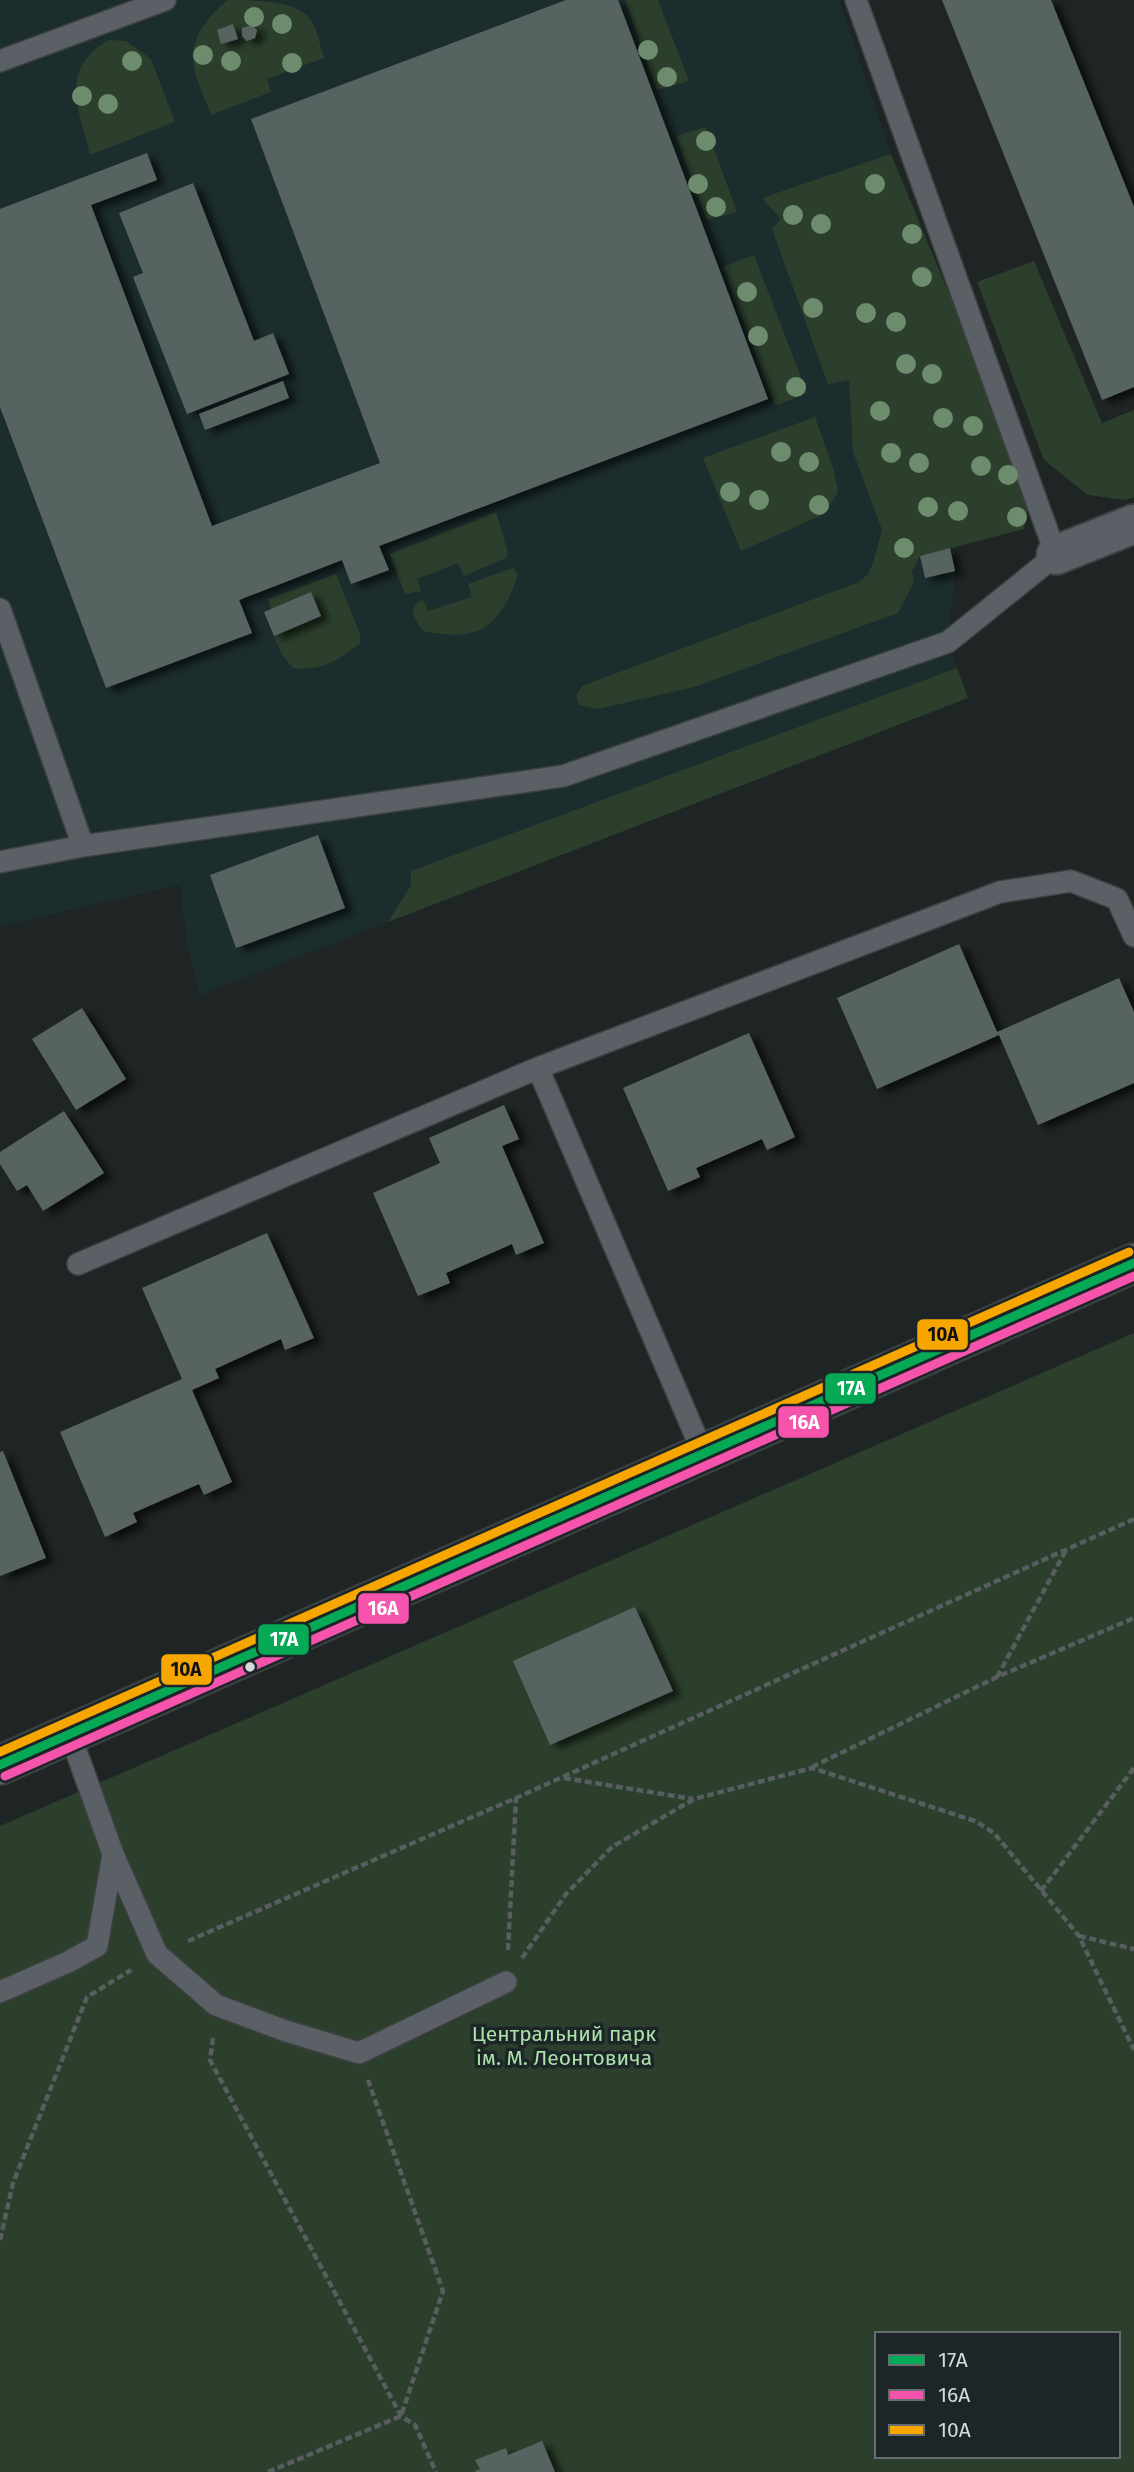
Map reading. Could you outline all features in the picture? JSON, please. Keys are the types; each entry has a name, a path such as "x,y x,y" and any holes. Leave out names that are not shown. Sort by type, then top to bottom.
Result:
{"main road":[{"path":"0,1765 1134,1262"}],"street":[{"path":"1056,555 1134,524"}],"lane":[{"path":"0,61 165,0"},
{"path":"0,862 83,846 564,776 948,642 1056,555 856,0"},
{"path":"0,609 83,846"},
{"path":"78,1264 538,1068 1000,892 1071,881 1117,899 1134,936"},
{"path":"538,1068 703,1453"},
{"path":"70,1734 113,1854 157,1954 216,2006 359,2053 506,1982"},
{"path":"0,1992 97,1946 113,1854"}],"path":[{"path":"0,2240 13,2183 87,1997 157,1954 516,1798 1134,1518"},
{"path":"997,1677 1067,1549"},
{"path":"506,1982 566,1894 612,1847 694,1799 812,1768 997,1677 1134,1618"},
{"path":"812,1768 975,1821 994,1833 1079,1936 1134,2050"},
{"path":"1041,1891 1134,1768"},
{"path":"562,1777 694,1799"},
{"path":"506,1982 516,1798"},
{"path":"1079,1936 1134,1949"},
{"path":"216,2006 210,2060 401,2416 415,2425 436,2472"},
{"path":"268,2472 401,2416 443,2291 359,2053"}],"shaded area":[{"path":"0,0 839,0 1024,529 950,549 955,571 948,642 968,698 200,995 187,942 180,885 0,926"}],"green space":[{"path":"228,0 271,2 301,11 314,25 324,58 267,79 271,92 211,115 196,75 193,52 203,27"},
{"path":"625,0 658,0 689,81 657,90"},
{"path":"109,40 126,41 151,59 175,122 90,155 78,106 78,77 83,64 93,51"},
{"path":"706,127 737,212 707,220 676,136"},
{"path":"891,154 1031,492 1024,529 920,556 912,571 914,582 898,613 694,687 598,709 579,705 576,696 582,686 859,582 868,574 882,530 853,452 849,380 828,384 772,229 781,219 762,198"},
{"path":"754,255 807,393 775,406 723,267"},
{"path":"1034,261 1102,423 1134,410 1134,497 1125,500 1088,495 1044,460 977,282"},
{"path":"815,417 834,471 838,492 824,514 741,551 703,458"},
{"path":"496,512 508,553 506,558 464,576 458,563 417,579 421,591 405,594 390,554"},
{"path":"513,568 518,574 504,607 485,627 459,635 442,634 423,631 417,622 413,610 423,599 428,611 472,597 468,584"},
{"path":"336,574 360,634 360,644 329,664 304,669 293,668 282,655 274,636 320,616 271,610 268,599"},
{"path":"957,668 968,698 388,922 411,885 411,871"},
{"name":"Центральний парк ім. М. Леонтовича","path":"1134,1333 1134,2472 0,2472 0,1826"}],"building":[{"path":"566,0 618,0 768,399 379,546 389,570 351,584 342,560 239,600 252,633 106,688 0,407 0,209 147,153 157,180 91,205 212,526 380,463 251,119"},
{"path":"942,0 1051,0 1134,207 1134,387 1102,400"},
{"path":"233,24 238,39 221,44 217,30"},
{"path":"252,25 257,30 255,38 247,41 242,36 242,28"},
{"path":"193,183 254,341 273,333 289,374 187,414 133,277 143,273 119,213"},
{"path":"283,381 289,398 205,430 199,414"},
{"path":"950,548 955,571 925,578 920,556"},
{"path":"311,592 321,616 274,636 264,612"},
{"path":"318,835 345,908 236,948 210,875"},
{"path":"959,944 997,1032 1119,978 1134,1012 1134,1083 1038,1125 999,1035 877,1089 837,998"},
{"path":"82,1008 126,1079 76,1110 32,1039"},
{"path":"749,1033 795,1137 767,1150 762,1139 696,1168 700,1177 668,1191 623,1088"},
{"path":"504,1105 519,1139 502,1146 544,1243 516,1255 512,1244 446,1273 450,1283 418,1296 373,1193 440,1163 429,1138"},
{"path":"64,1111 104,1173 43,1211 27,1185 17,1191 0,1164 0,1152"},
{"path":"267,1233 314,1338 285,1350 281,1339 215,1369 219,1378 192,1390 232,1482 204,1495 199,1484 133,1513 137,1522 105,1537 60,1432 182,1379 142,1288"},
{"path":"3,1451 46,1558 0,1576 0,1452"},
{"path":"635,1607 673,1691 550,1745 513,1661"},
{"path":"542,2441 555,2472 474,2472 480,2469 475,2460 506,2448 508,2455"}],"transit line":[{"name":"10А","path":"0,1752 1129,1252"},
{"name":"17А","path":"0,1765 1134,1263"},
{"name":"16А","path":"5,1776 1134,1276"}]}
